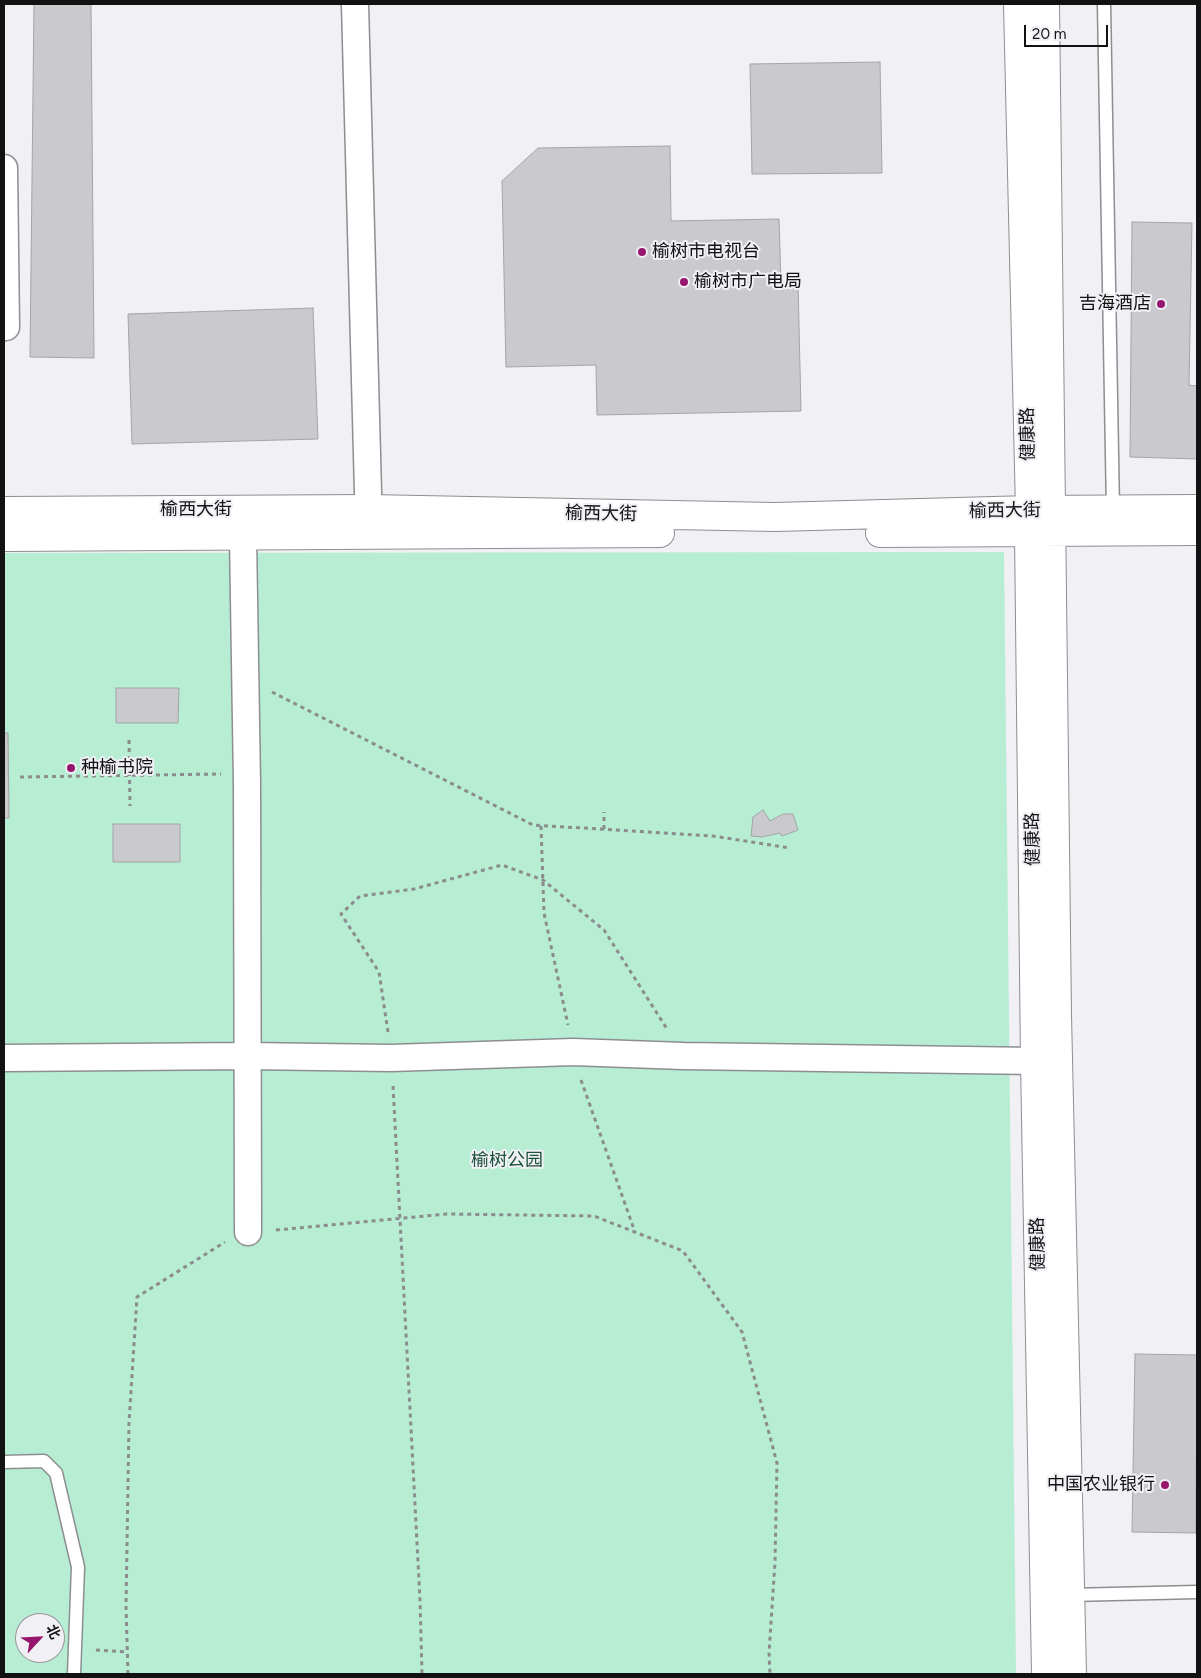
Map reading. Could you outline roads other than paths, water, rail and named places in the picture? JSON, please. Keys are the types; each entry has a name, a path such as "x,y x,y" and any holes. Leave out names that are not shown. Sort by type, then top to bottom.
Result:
{"main road":[{"name":"健康路","path":"1018,4 1041,521 1057,1014 1072,1674"},
{"name":"健康路","path":"1045,4 1035,1061 1046,1674"},
{"name":"榆西大街","path":"1113,521 1197,509"},
{"name":"榆西大街","path":"4,511 369,522 1113,521 1197,531"},
{"name":"榆西大街","path":"4,537 243,537 369,522"}],"street":[{"path":"355,4 369,522"},
{"path":"4,168 6,327 4,328"},
{"path":"243,537 248,1232"},
{"path":"4,1058 247,1056 391,1058 573,1052 682,1056 1035,1061"}],"lane":[{"path":"1104,4 1113,521"},
{"path":"4,1462 44,1461 56,1473 78,1567 74,1674"},
{"path":"1070,1595 1197,1592"}],"place":[{"name":"榆树市电视台","path":"642,252"},
{"name":"榆树市广电局","path":"684,282"},
{"name":"吉海酒店","path":"1161,304"},
{"name":"种榆书院","path":"71,768"},
{"name":"中国农业银行","path":"1165,1485"}],"park label":[{"name":"榆树公园","path":"507,1161"}]}
